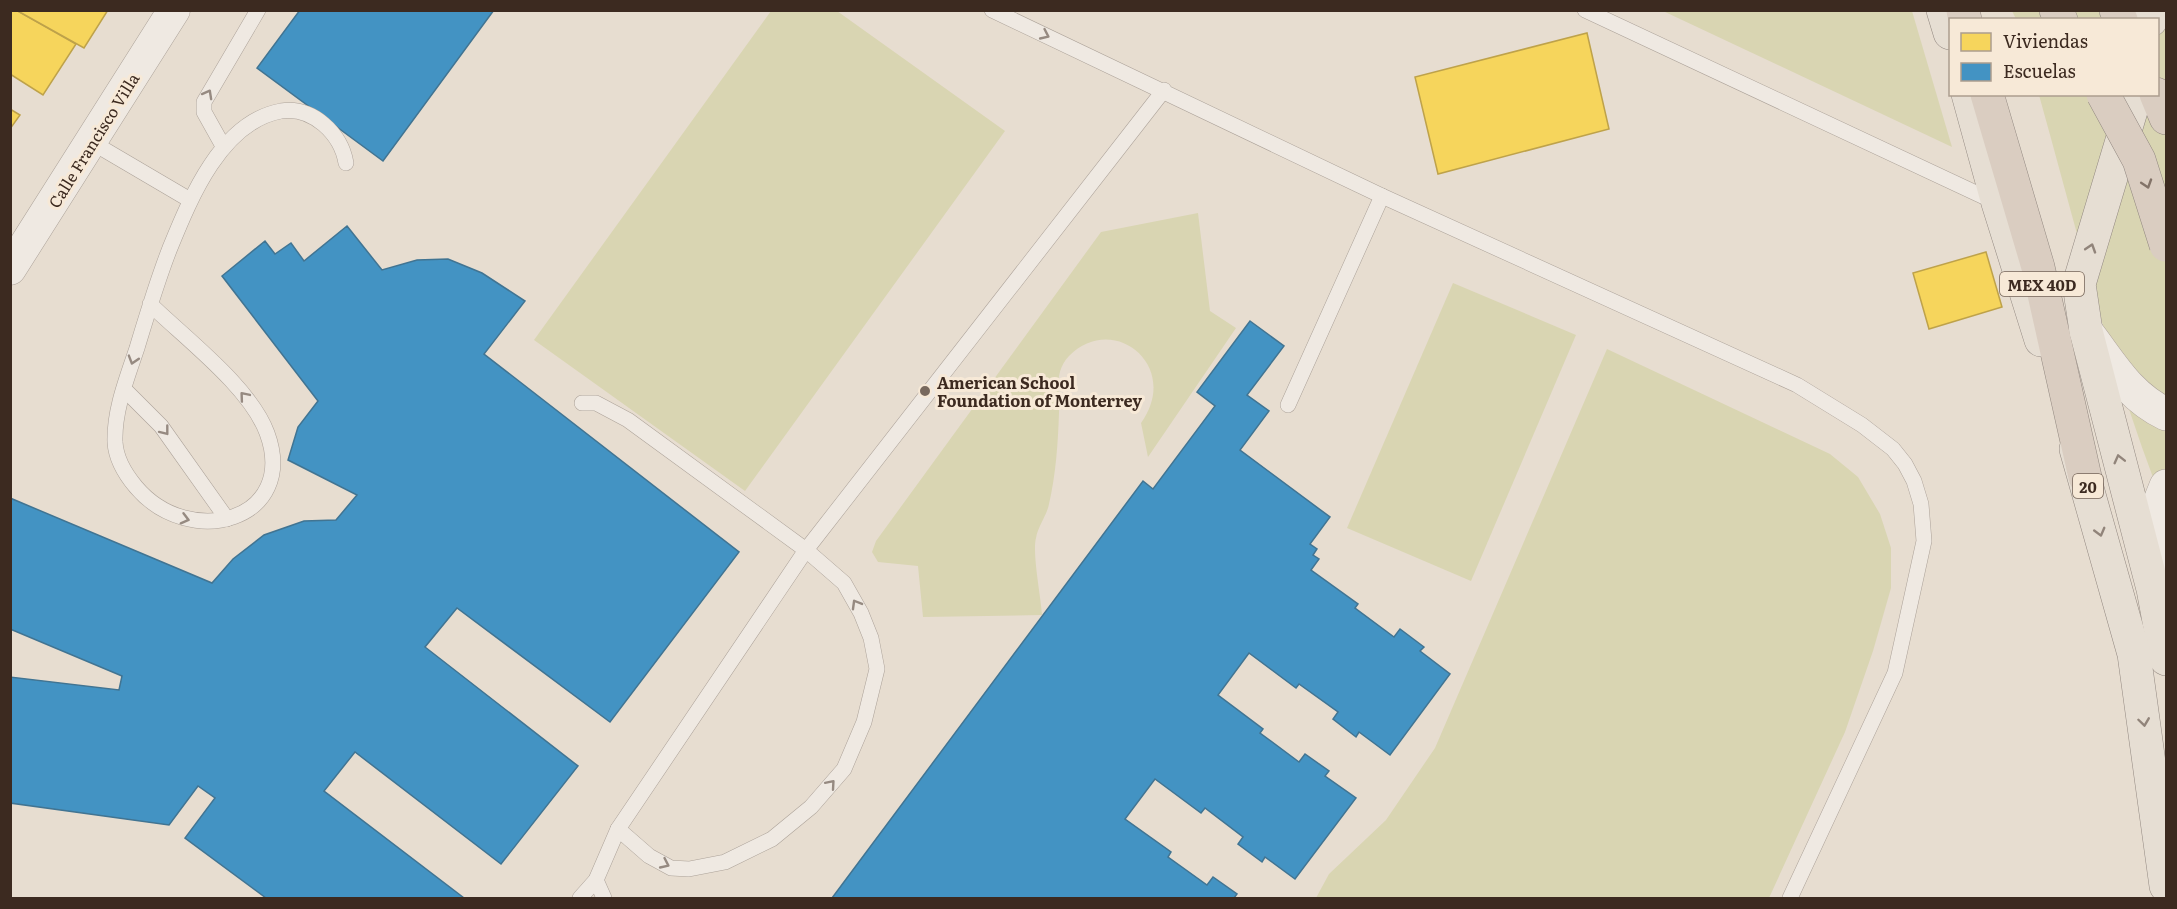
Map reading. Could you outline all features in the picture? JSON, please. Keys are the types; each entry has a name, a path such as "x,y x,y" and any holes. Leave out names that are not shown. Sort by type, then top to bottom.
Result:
{"highway":[{"name":"MEX 40D","path":"1989,96 2038,267 2085,477"},
{"path":"2104,96 2139,160 2166,245"},
{"path":"2157,96 2166,118"}],"main road":[{"path":"1943,10 1949,30"},
{"name":"20","path":"1969,96 1998,203 2085,477 2134,654 2166,886"},
{"name":"20","path":"2135,96 2079,284 2086,331 2153,589 2166,659"}],"street":[{"name":"Calle Francisco Villa","path":"10,269 93,143 174,10"},
{"path":"2086,331 2132,392 2148,405 2166,414"},
{"path":"2153,589 2158,506 2166,486"}],"lane":[{"path":"223,146 204,112 204,102 258,10"},
{"path":"992,10 1382,195 1797,385 1862,424 1893,449 1905,464 1921,504 1924,541 1895,674 1790,898"},
{"path":"1585,10 1998,203"},
{"path":"580,898 596,880 618,829 806,550 1164,90"},
{"path":"150,304 233,384 255,409 267,433 272,478 263,496 227,519 203,523 183,519 159,509 125,475 117,457 115,442 124,389 150,304 190,200 223,146 242,130 281,111 296,111 328,127 339,139 346,163"},
{"path":"93,143 190,200"},
{"path":"1288,405 1382,195"},
{"path":"124,389 161,426 227,519"},
{"path":"582,403 596,403 619,415 806,550 844,583 861,612 871,638 877,669 864,722 844,769 811,807 772,839 725,862 689,869 671,868 650,856 618,829"},
{"path":"596,880 604,898"}],"shaded area":[{"path":"771,11 837,11 1005,131 745,491 534,340"},
{"path":"1663,11 1912,11 1952,147"},
{"path":"2012,11 2166,11 2166,511 2112,357 2039,96 2159,96 2159,18 2016,18"},
{"path":"1198,213 1210,311 1236,328 1148,457 1141,423 1151,402 1153,382 1148,365 1137,351 1122,342 1105,339 1086,344 1064,362 1058,383 1058,435 1053,481 1048,508 1035,545 1042,615 923,617 918,566 878,562 872,552 876,541 1101,232"},
{"path":"1453,283 1576,335 1471,581 1347,528"},
{"path":"1607,349 1830,454 1858,477 1880,514 1891,548 1891,588 1873,651 1845,732 1769,898 1316,898 1329,874 1386,820 1435,748"}],"building: Viviendas":[{"path":"10,10 16,10 76,44 43,95 10,74"},
{"path":"16,10 108,10 84,48"},
{"path":"1587,33 1609,129 1438,174 1415,77"},
{"path":"10,109 20,115 10,129"},
{"path":"1986,252 2002,307 1929,329 1913,273"}],"building: Escuelas":[{"path":"300,10 494,10 383,161 257,68"},
{"path":"347,226 382,270 417,260 448,259 482,273 525,301 484,354 739,552 610,722 457,608 425,647 578,766 501,864 355,752 324,791 464,898 266,898 185,838 215,798 198,786 169,825 10,803 10,677 119,690 122,676 10,629 10,498 212,583 233,559 264,535 304,521 336,520 357,495 288,460 298,427 318,401 222,276 265,241 275,254 291,243 304,261"},
{"path":"1250,321 1284,346 1247,395 1269,411 1240,450 1330,517 1310,544 1317,549 1313,555 1319,559 1311,570 1358,604 1355,608 1394,637 1400,629 1424,647 1420,651 1450,674 1390,755 1359,732 1356,737 1333,719 1338,712 1299,684 1296,688 1249,653 1218,695 1263,729 1260,733 1299,762 1305,754 1329,771 1325,776 1356,798 1295,879 1265,857 1262,862 1238,844 1243,837 1205,808 1201,813 1155,779 1125,819 1171,852 1168,857 1207,885 1213,877 1237,894 1234,898 832,898 1143,481 1153,489 1215,406 1197,392"}],"place":[{"name":"American School Foundation of Monterrey","path":"925,391"}]}
